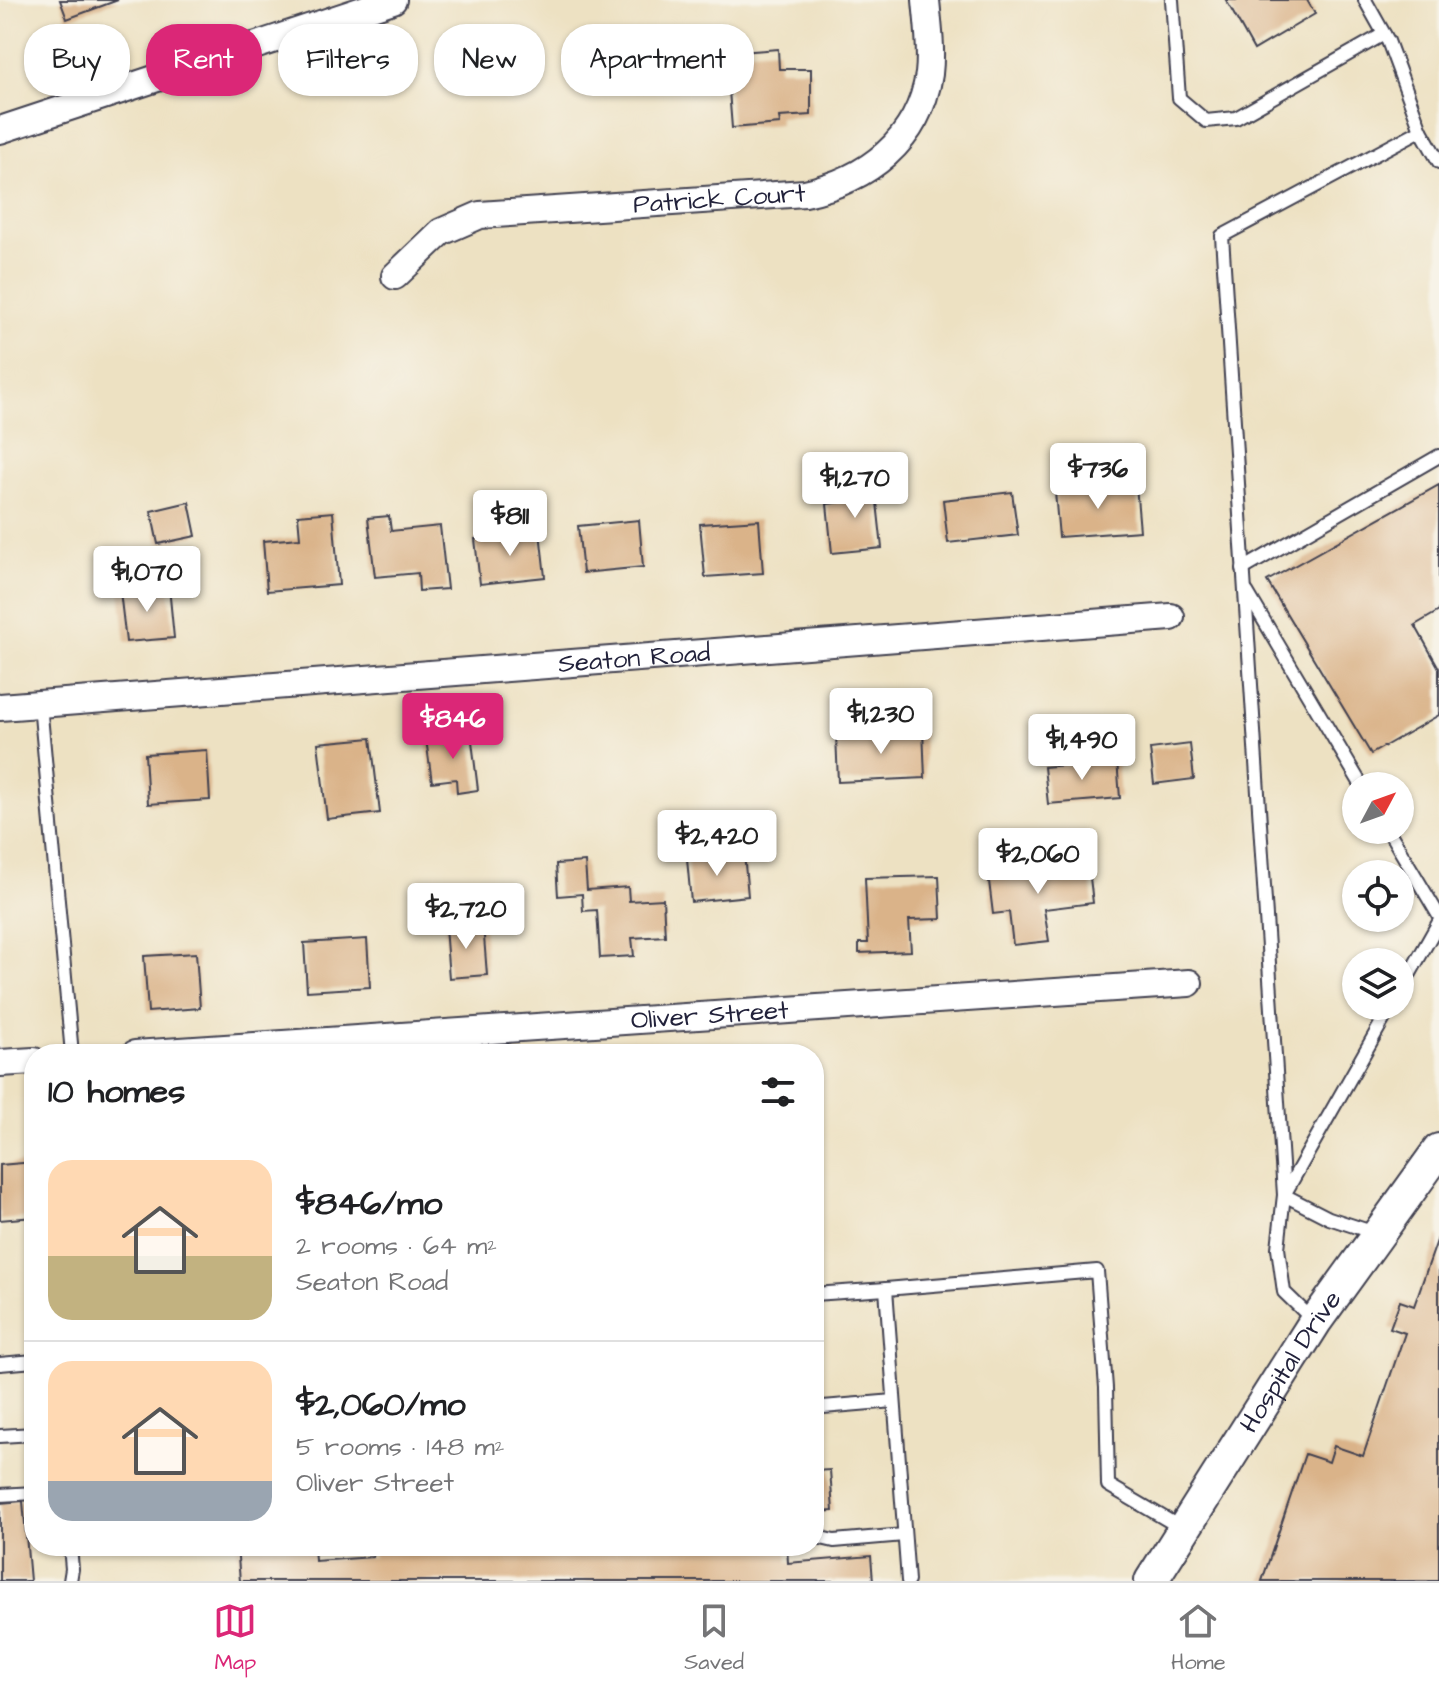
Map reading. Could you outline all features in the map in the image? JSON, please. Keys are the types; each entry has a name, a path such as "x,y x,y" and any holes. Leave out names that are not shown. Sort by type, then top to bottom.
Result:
{"street":[{"path":"0,130 393,0"},
{"name":"Patrick Court","path":"395,276 441,232 480,215 805,193 831,188 855,178 877,163 895,145 911,124 922,101 929,75 926,0"},
{"name":"Seaton Road","path":"0,707 1171,617"},
{"name":"Oliver Street","path":"283,1044 1189,983"},
{"path":"0,1063 24,1062"},
{"name":"Hospital Drive","path":"1151,1581 1315,1322 1439,1150"}],"lane":[{"path":"1172,0 1179,98 1206,121 1236,118 1384,34"},
{"path":"1365,0 1384,34 1421,130 1439,162"},
{"path":"1315,1322 1284,1292 1278,1248 1284,1195 1222,236 1421,130"},
{"path":"1243,569 1439,456"},
{"path":"1245,589 1354,772"},
{"path":"40,704 71,1044"},
{"path":"1396,844 1439,919 1414,965"},
{"path":"1284,1195 1383,1020"},
{"path":"1284,1195 1329,1218 1378,1234"},
{"path":"824,1293 1097,1271 1106,1388 1108,1485 1183,1529"},
{"path":"886,1289 908,1581"},
{"path":"0,1364 24,1362"},
{"path":"824,1407 894,1401"},
{"path":"0,1436 24,1435"},
{"path":"0,1495 24,1494"},
{"path":"824,1539 834,1541 904,1535"},
{"path":"70,1581 71,1556"}],"building":[{"path":"60,0 118,0 67,19"},
{"path":"1226,0 1307,0 1315,14 1254,50"},
{"path":"778,49 779,69 811,69 811,115 779,117 780,124 732,128 729,96 754,96 754,51"},
{"path":"875,484 882,548 832,553 827,504 842,502 840,488"},
{"path":"1136,485 1140,531 1059,537 1055,492"},
{"path":"1439,485 1439,611 1415,625 1439,668 1439,715 1371,754 1267,581"},
{"path":"1012,492 1018,535 948,543 943,500"},
{"path":"189,502 196,536 158,544 151,511"},
{"path":"333,512 339,585 267,591 263,541 300,538 298,515"},
{"path":"389,516 391,531 440,526 447,589 419,591 418,573 375,577 368,518"},
{"path":"639,520 643,567 583,573 578,526"},
{"path":"759,520 763,573 705,577 700,524"},
{"path":"540,532 545,577 480,584 475,539"},
{"path":"169,587 174,638 126,642 120,591"},
{"path":"923,729 925,778 838,782 836,734"},
{"path":"471,733 478,790 457,793 456,779 432,782 426,739"},
{"path":"371,738 380,813 327,819 318,743"},
{"path":"1190,744 1194,779 1154,784 1150,749"},
{"path":"207,750 210,800 148,804 145,754"},
{"path":"1117,760 1120,798 1048,804 1044,767"},
{"path":"744,854 748,896 691,902 687,859"},
{"path":"1088,861 1093,903 1044,909 1049,941 1013,945 1009,912 993,914 988,873"},
{"path":"585,862 587,890 628,887 629,901 663,899 665,936 632,938 634,956 600,958 597,910 583,911 582,894 558,896 556,864"},
{"path":"939,876 941,919 909,920 911,951 859,953 859,943 868,943 865,878"},
{"path":"483,924 487,975 449,978 445,927"},
{"path":"367,939 370,987 307,991 304,943"},
{"path":"196,953 200,1008 148,1012 144,956"},
{"path":"24,1163 24,1218 0,1220 0,1165"},
{"path":"1439,1235 1439,1581 1262,1581 1305,1454 1329,1462 1334,1446 1363,1456 1405,1333 1390,1328 1400,1301 1414,1306"},
{"path":"824,1470 830,1470 833,1511 824,1511"},
{"path":"23,1501 24,1556 28,1556 30,1581 0,1581 0,1503"},
{"path":"238,1556 315,1556 315,1561 373,1556 788,1556 788,1563 871,1556 873,1581 240,1581"}]}
